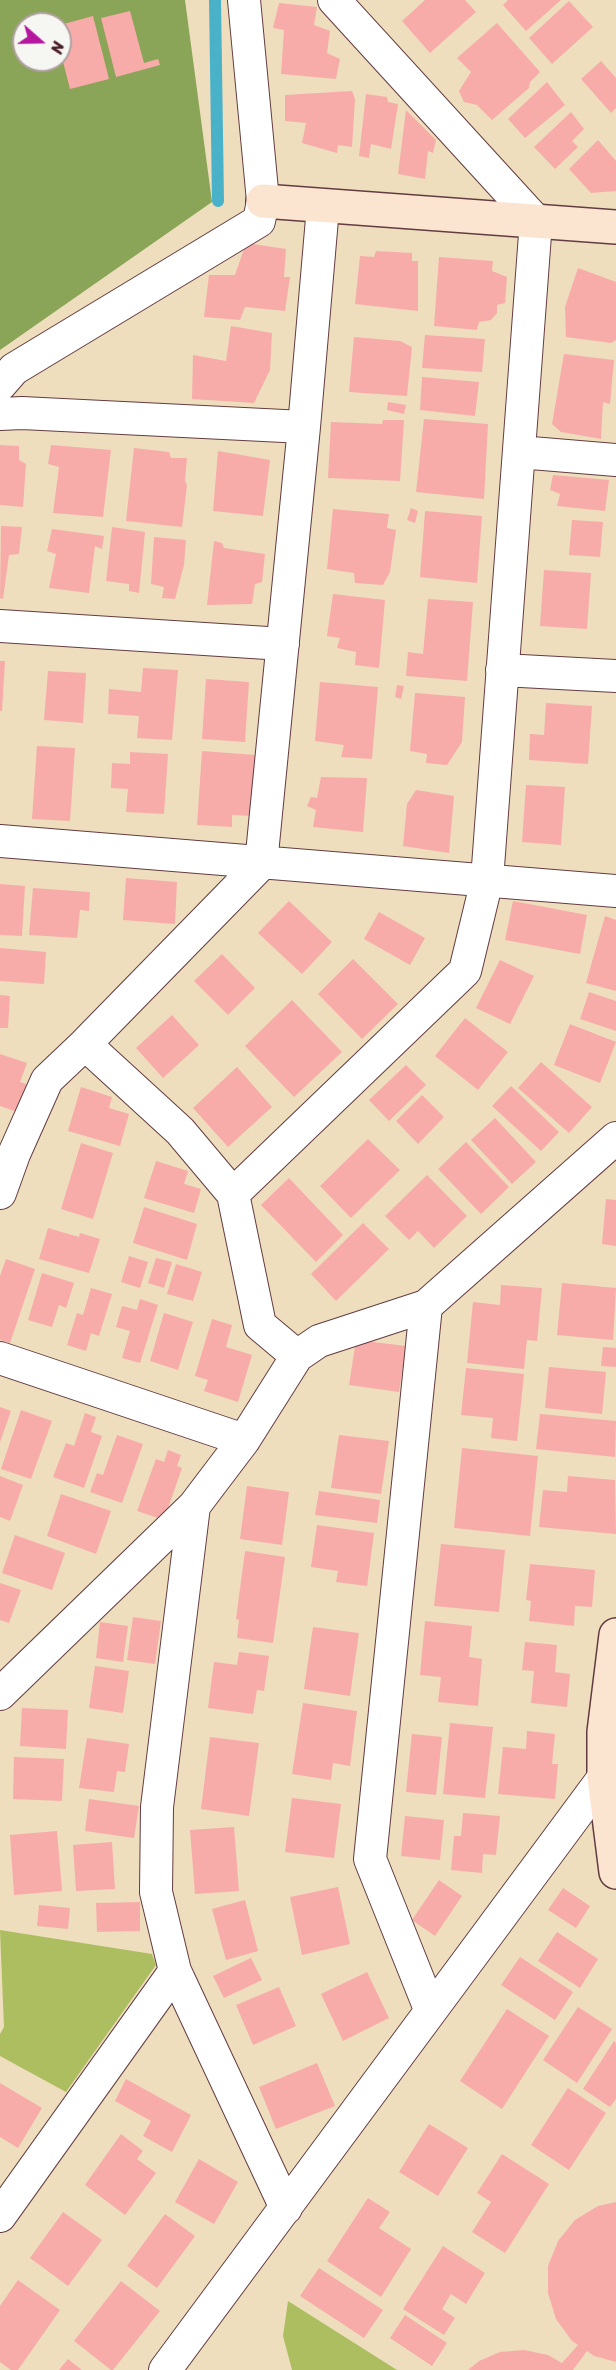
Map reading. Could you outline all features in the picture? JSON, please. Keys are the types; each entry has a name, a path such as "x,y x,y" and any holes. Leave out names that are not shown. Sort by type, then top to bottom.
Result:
{"street":[{"path":"0,385 14,369 260,221 263,201 244,0"},
{"path":"233,1194 465,971 487,880 536,221 334,0"},
{"path":"263,201 616,227"},
{"path":"0,1193 7,1152 47,1080 261,864 323,207"},
{"path":"0,414 22,413 304,427"},
{"path":"519,452 616,460"},
{"path":"0,626 283,644"},
{"path":"502,670 616,676"},
{"path":"0,841 261,864 616,891"},
{"path":"85,1044 180,1131 233,1194 260,1325 297,1356"},
{"path":"0,1694 195,1506 244,1440 297,1356 319,1341 426,1306 616,1138"},
{"path":"426,1306 370,1859 430,2009"},
{"path":"0,1358 244,1440"},
{"path":"195,1506 157,1807 156,1892 175,1971 286,2208"},
{"path":"616,1635 604,1732 604,1777 616,1872"},
{"path":"165,2370 430,2009 604,1777"},
{"path":"0,2217 175,1971"}],"green space":[{"path":"0,0 185,0 212,202 0,350"},
{"path":"0,1930 152,1954 156,1965 66,2092 0,2056 0,2034 4,2027"},
{"path":"288,2301 397,2370 292,2370 283,2336"}],"building":[{"path":"425,0 465,0 476,12 430,53 402,21"},
{"path":"508,0 561,0 526,31 503,5"},
{"path":"569,1 593,27 552,64 529,38"},
{"path":"279,3 317,7 314,25 330,31 327,53 340,59 336,79 281,74 284,30 273,28"},
{"path":"130,11 144,63 158,59 160,65 116,77 101,18"},
{"path":"93,16 109,79 70,89 66,72 72,72 72,22"},
{"path":"497,23 540,72 530,82 529,88 492,120 477,105 464,102 459,91 471,72 457,58"},
{"path":"601,61 616,78 616,108 611,113 581,79"},
{"path":"547,82 565,105 525,138 508,119"},
{"path":"352,91 355,99 352,147 338,145 337,153 302,143 306,123 285,121 285,95"},
{"path":"366,94 387,97 388,102 398,104 391,149 371,144 369,158 359,156"},
{"path":"406,110 436,140 433,153 428,151 425,179 398,174"},
{"path":"571,112 584,129 572,141 578,147 555,169 534,147"},
{"path":"598,140 616,161 616,191 591,193 569,169"},
{"path":"246,243 286,249 284,277 290,277 285,311 245,307 240,320 204,317 209,275 235,275"},
{"path":"376,251 412,253 412,261 418,261 418,311 355,304 360,256 374,257"},
{"path":"439,257 493,261 492,271 507,277 505,303 497,305 497,313 491,320 479,322 477,330 434,326"},
{"path":"578,268 616,282 616,340 611,343 566,337 565,307"},
{"path":"231,326 272,333 270,370 254,403 192,399 193,355 226,361"},
{"path":"425,335 485,339 482,372 422,368"},
{"path":"354,337 400,341 412,347 407,396 349,392"},
{"path":"564,354 614,360 610,404 603,402 601,439 561,432 552,424"},
{"path":"422,377 479,382 475,416 420,410"},
{"path":"388,402 406,405 404,414 387,410"},
{"path":"424,419 488,424 484,499 416,492"},
{"path":"383,420 404,420 400,481 328,478 331,422 382,424"},
{"path":"0,445 19,446 19,460 26,464 23,507 0,505"},
{"path":"51,445 111,450 103,517 53,513 59,467 48,464"},
{"path":"134,448 169,452 171,458 187,458 185,481 187,485 182,527 126,521"},
{"path":"218,451 270,460 263,516 213,511"},
{"path":"553,475 609,480 605,511 557,506 560,494 550,490"},
{"path":"411,508 418,511 415,523 407,520"},
{"path":"333,509 389,514 387,528 396,530 390,572 383,585 355,583 354,573 327,569"},
{"path":"425,511 482,516 477,583 420,577"},
{"path":"572,520 603,522 600,557 569,555"},
{"path":"1,526 22,527 19,554 9,555 3,599 0,598"},
{"path":"112,527 145,532 139,593 129,591 129,584 106,581"},
{"path":"52,529 104,536 102,549 95,546 89,593 49,588 56,554 47,551"},
{"path":"154,537 186,540 184,565 175,599 162,598 164,587 151,584"},
{"path":"214,541 222,543 224,548 265,554 262,582 255,584 252,604 207,605"},
{"path":"544,570 591,573 587,629 540,626"},
{"path":"333,594 385,600 379,668 355,665 356,652 337,648 340,638 327,636"},
{"path":"428,599 473,602 467,681 406,676 408,652 423,654"},
{"path":"0,661 5,661 2,711 0,711"},
{"path":"143,668 178,670 172,740 137,738 139,716 108,714 109,689 141,692"},
{"path":"48,671 86,673 83,723 44,720"},
{"path":"206,679 249,682 245,742 202,739"},
{"path":"320,682 378,687 372,759 341,757 344,745 315,741"},
{"path":"397,685 404,686 401,699 395,697"},
{"path":"415,693 465,697 462,742 447,765 426,763 427,754 410,751"},
{"path":"546,703 592,706 588,764 529,760 530,734 544,735"},
{"path":"37,746 75,748 70,821 32,819"},
{"path":"202,751 256,755 252,816 232,815 232,827 197,825"},
{"path":"130,752 168,754 164,814 126,812 128,789 111,788 112,763 130,764"},
{"path":"321,777 367,778 363,832 313,827 316,810 307,806 311,797 317,798"},
{"path":"526,785 565,787 561,845 522,842"},
{"path":"416,790 454,796 449,853 403,846 407,804"},
{"path":"126,878 177,882 175,924 123,920"},
{"path":"0,884 25,886 22,936 0,935"},
{"path":"33,888 90,892 89,911 80,910 77,938 29,935"},
{"path":"289,901 332,942 302,974 258,933"},
{"path":"513,901 587,915 580,954 505,940"},
{"path":"379,912 425,938 410,965 364,939"},
{"path":"605,916 616,920 616,991 586,983"},
{"path":"0,948 46,952 44,984 0,981"},
{"path":"222,954 255,988 228,1015 194,981"},
{"path":"353,959 398,1004 362,1039 318,994"},
{"path":"500,960 534,976 510,1024 476,1008"},
{"path":"589,992 616,1001 616,1031 580,1019"},
{"path":"0,995 10,996 8,1028 0,1028"},
{"path":"292,1000 342,1052 294,1097 245,1046"},
{"path":"172,1015 199,1045 163,1078 136,1048"},
{"path":"465,1018 508,1052 478,1090 435,1056"},
{"path":"570,1024 616,1042 600,1083 554,1065"},
{"path":"0,1054 27,1063 20,1082 32,1086 23,1114 0,1106"},
{"path":"541,1062 592,1107 569,1133 518,1088"},
{"path":"406,1065 426,1085 389,1121 369,1100"},
{"path":"237,1067 272,1107 228,1147 193,1108"},
{"path":"511,1086 559,1132 541,1151 492,1106"},
{"path":"81,1087 112,1097 109,1108 129,1114 120,1146 68,1131"},
{"path":"422,1095 444,1117 418,1144 396,1121"},
{"path":"495,1118 536,1162 512,1184 471,1140"},
{"path":"368,1139 400,1170 351,1218 320,1186"},
{"path":"466,1142 509,1187 481,1214 438,1169"},
{"path":"81,1143 113,1153 93,1219 61,1209"},
{"path":"156,1161 188,1171 184,1184 201,1189 194,1213 144,1198"},
{"path":"427,1175 467,1216 434,1248 418,1231 409,1240 385,1216"},
{"path":"289,1178 343,1235 316,1262 261,1205"},
{"path":"606,1199 616,1200 616,1246 602,1244"},
{"path":"144,1207 197,1224 187,1260 133,1243"},
{"path":"363,1223 389,1249 336,1301 311,1274"},
{"path":"48,1228 79,1237 80,1233 100,1239 89,1273 39,1259"},
{"path":"129,1256 148,1262 140,1288 121,1282"},
{"path":"156,1258 172,1262 164,1288 148,1283"},
{"path":"6,1259 35,1269 10,1343 0,1340 0,1276"},
{"path":"176,1264 202,1272 193,1301 167,1294"},
{"path":"42,1273 74,1283 66,1308 59,1305 52,1327 28,1320"},
{"path":"562,1283 616,1288 613,1340 557,1335"},
{"path":"501,1285 542,1288 537,1341 527,1340 524,1369 467,1363 473,1302 500,1305"},
{"path":"91,1288 112,1294 99,1336 91,1333 86,1351 67,1345 77,1313 83,1315"},
{"path":"140,1299 158,1305 140,1363 122,1358 130,1331 116,1327 122,1306 137,1310"},
{"path":"164,1313 193,1322 178,1370 150,1361"},
{"path":"212,1319 232,1325 226,1347 252,1355 238,1402 204,1391 208,1380 195,1376"},
{"path":"356,1340 406,1346 399,1392 349,1385"},
{"path":"603,1347 616,1348 616,1367 601,1366"},
{"path":"549,1367 606,1372 602,1414 545,1408"},
{"path":"466,1368 524,1374 517,1441 491,1438 493,1418 461,1415"},
{"path":"0,1407 11,1411 0,1442"},
{"path":"21,1410 52,1421 31,1479 1,1469"},
{"path":"85,1413 96,1417 91,1432 102,1436 84,1488 53,1477 66,1443 74,1446"},
{"path":"540,1414 616,1421 615,1457 536,1449"},
{"path":"117,1435 143,1444 122,1503 90,1492 97,1473 103,1475"},
{"path":"339,1435 389,1441 381,1494 331,1488"},
{"path":"462,1448 538,1456 530,1536 454,1528"},
{"path":"168,1450 181,1455 177,1466 182,1468 164,1520 137,1511 156,1459 164,1462"},
{"path":"0,1476 23,1485 10,1521 0,1517"},
{"path":"568,1476 615,1480 616,1534 539,1527 543,1490 567,1492"},
{"path":"247,1486 289,1492 282,1545 240,1539"},
{"path":"319,1491 380,1500 377,1523 315,1515"},
{"path":"61,1494 111,1511 96,1554 47,1536"},
{"path":"317,1525 374,1533 367,1586 336,1582 338,1571 311,1567"},
{"path":"15,1535 65,1553 52,1590 2,1573"},
{"path":"441,1544 505,1550 499,1612 434,1606"},
{"path":"245,1551 285,1557 273,1643 237,1638 239,1620 236,1619"},
{"path":"530,1564 595,1570 592,1607 575,1606 574,1626 529,1621 531,1601 526,1600"},
{"path":"0,1583 21,1590 9,1623 0,1620"},
{"path":"133,1617 161,1621 155,1664 127,1660"},
{"path":"425,1621 472,1626 469,1657 482,1659 478,1706 438,1702 441,1677 420,1675"},
{"path":"100,1622 128,1626 123,1662 96,1658"},
{"path":"313,1627 359,1633 350,1696 304,1689"},
{"path":"525,1642 557,1645 555,1672 570,1674 567,1707 531,1703 534,1671 522,1670"},
{"path":"239,1652 269,1656 264,1691 257,1690 253,1714 208,1708 214,1662 237,1665"},
{"path":"95,1666 129,1671 123,1713 89,1708"},
{"path":"303,1703 357,1711 350,1766 333,1763 331,1780 292,1774"},
{"path":"22,1708 68,1710 66,1749 20,1746"},
{"path":"450,1723 493,1727 485,1798 443,1794"},
{"path":"527,1731 555,1734 552,1764 558,1764 555,1799 498,1794 503,1747 526,1749"},
{"path":"412,1734 442,1737 436,1795 406,1792"},
{"path":"210,1737 259,1743 249,1816 201,1809"},
{"path":"87,1738 129,1744 125,1772 117,1771 114,1792 79,1788"},
{"path":"14,1757 64,1759 62,1801 13,1799"},
{"path":"292,1798 341,1804 334,1858 285,1852"},
{"path":"89,1799 139,1806 134,1838 85,1831"},
{"path":"463,1813 500,1816 496,1855 483,1854 482,1873 451,1870 454,1836 461,1836"},
{"path":"405,1816 444,1820 440,1860 401,1856"},
{"path":"234,1827 239,1891 195,1894 190,1830"},
{"path":"57,1831 62,1891 14,1895 10,1835"},
{"path":"112,1842 115,1889 76,1891 73,1845"},
{"path":"439,1880 462,1896 435,1936 412,1920"},
{"path":"338,1887 350,1944 302,1955 290,1897"},
{"path":"563,1888 590,1906 576,1928 548,1910"},
{"path":"245,1900 258,1951 226,1960 212,1909"},
{"path":"140,1902 140,1931 97,1932 96,1903"},
{"path":"39,1905 70,1908 68,1929 37,1926"},
{"path":"557,1932 598,1959 580,1988 538,1961"},
{"path":"520,1957 573,1992 555,2020 501,1985"},
{"path":"251,1958 262,1980 224,1998 213,1976"},
{"path":"367,1972 389,2018 343,2041 321,1994"},
{"path":"279,1987 296,2026 253,2045 236,2005"},
{"path":"578,2007 612,2029 577,2083 543,2060"},
{"path":"507,2009 549,2036 502,2109 460,2081"},
{"path":"614,2041 616,2043 616,2099 610,2107 583,2089"},
{"path":"317,2063 335,2106 276,2129 259,2087"},
{"path":"126,2079 191,2115 172,2152 143,2136 151,2121 115,2101"},
{"path":"0,2083 42,2108 18,2148 0,2137"},
{"path":"568,2088 606,2113 569,2170 531,2145"},
{"path":"429,2124 468,2148 438,2196 399,2172"},
{"path":"121,2134 143,2151 137,2159 156,2173 125,2215 85,2185"},
{"path":"502,2154 549,2184 505,2253 472,2232 491,2202 477,2193"},
{"path":"199,2159 238,2182 214,2224 175,2202"},
{"path":"368,2198 390,2212 379,2228 411,2249 381,2297 327,2261"},
{"path":"616,2202 616,2362 594,2356 587,2351 573,2370 468,2370 479,2361 500,2352 524,2350 548,2355 562,2363 578,2345 572,2341 556,2319 548,2293 548,2266 558,2241 575,2220 598,2206"},
{"path":"63,2212 102,2240 68,2286 30,2258"},
{"path":"165,2214 195,2236 157,2288 127,2266"},
{"path":"443,2246 485,2273 466,2304 451,2294 442,2309 455,2318 444,2335 403,2309"},
{"path":"319,2268 383,2310 364,2338 300,2296"},
{"path":"18,2280 60,2310 18,2370 11,2370 0,2362 0,2306"},
{"path":"121,2281 160,2311 111,2370 74,2341"},
{"path":"405,2315 447,2343 432,2366 390,2338"},
{"path":"68,2359 82,2370 59,2370"}],"waterway":[{"path":"215,0 218,201"}]}
